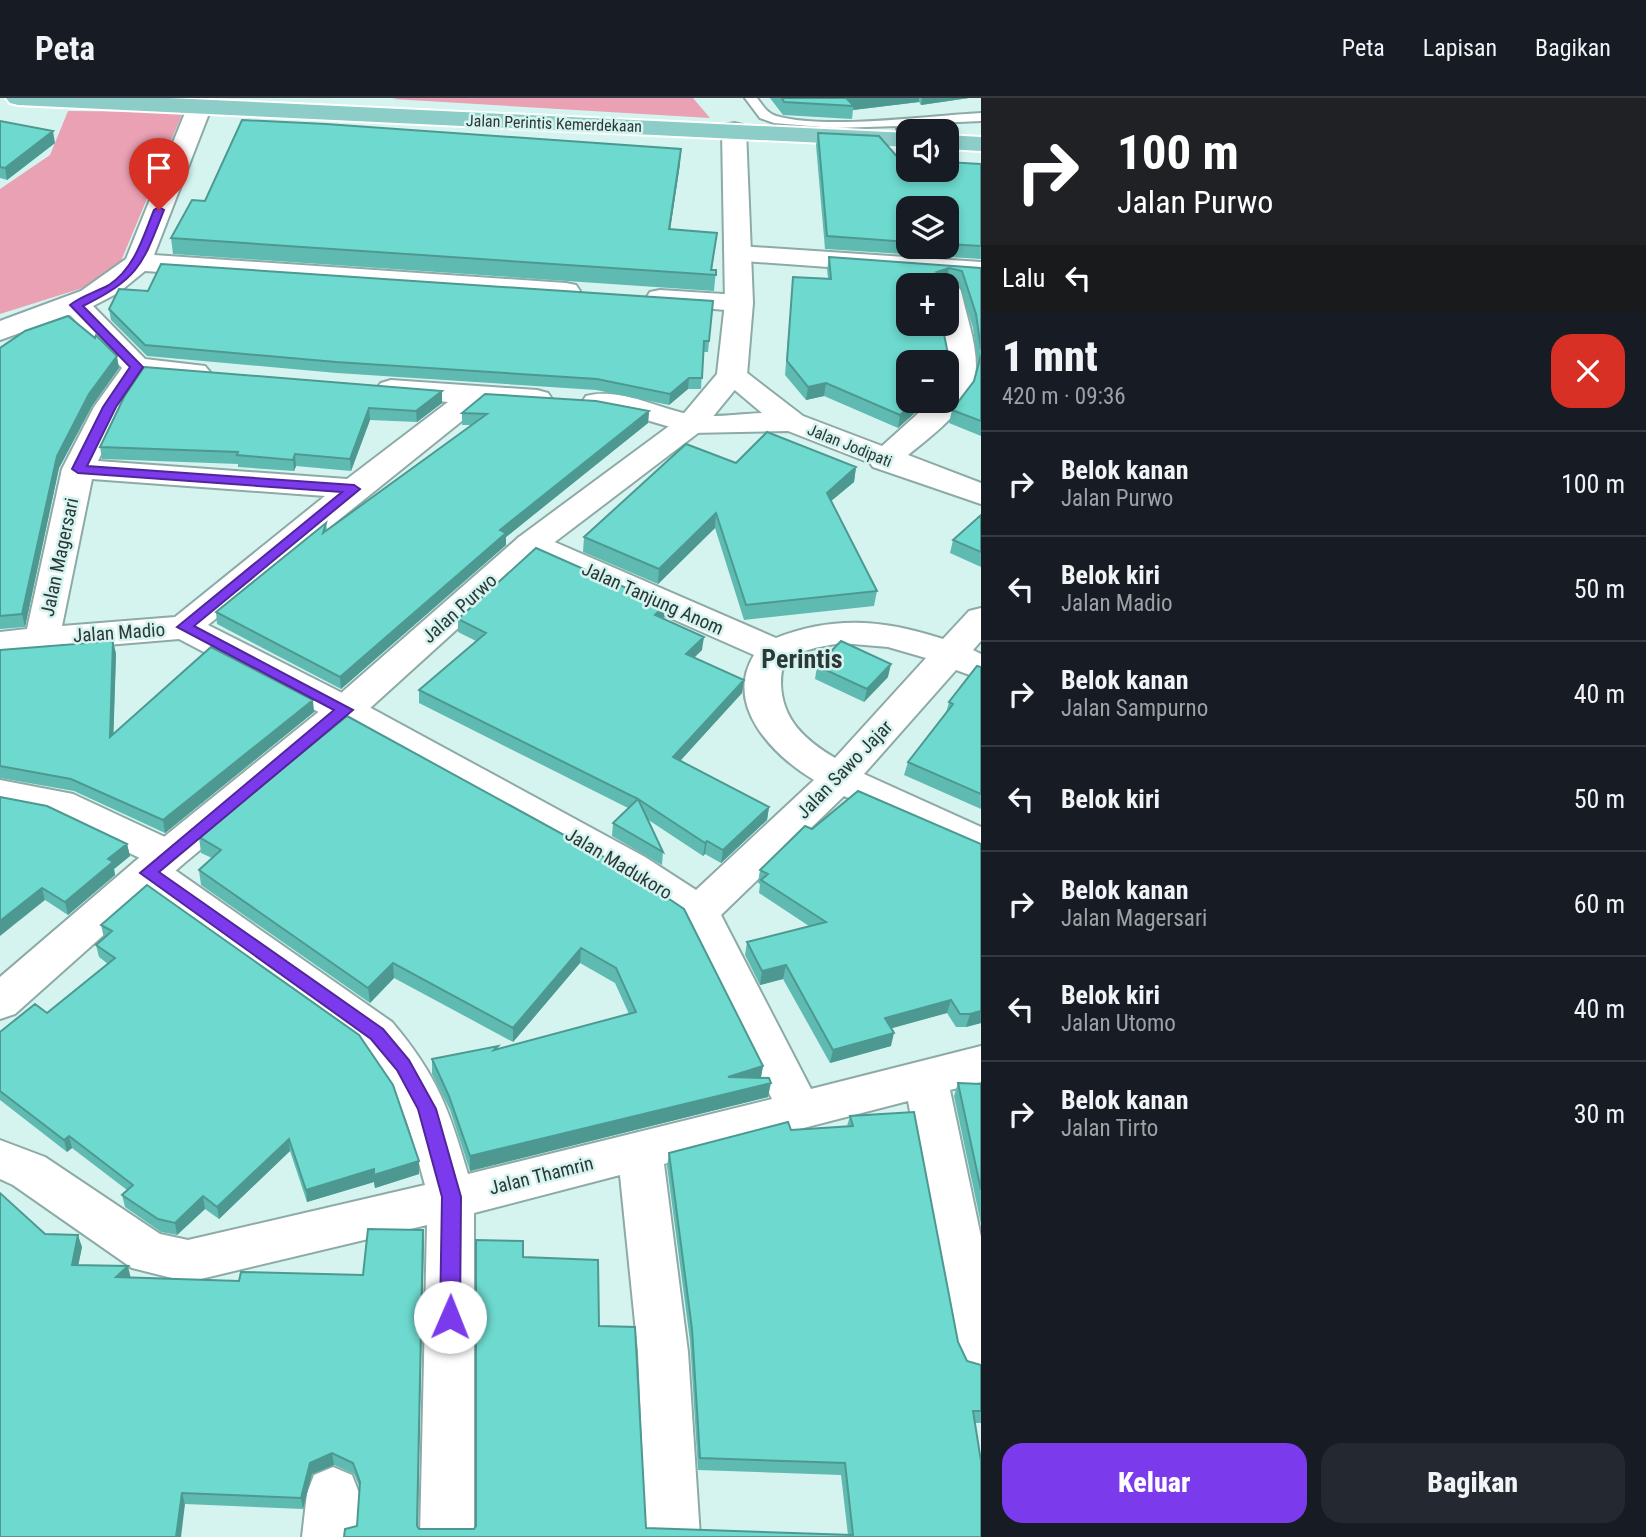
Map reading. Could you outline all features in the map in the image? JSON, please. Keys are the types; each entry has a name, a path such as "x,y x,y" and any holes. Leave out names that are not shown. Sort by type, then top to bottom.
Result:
{"main road":[{"name":"Jalan Perintis Kemerdekaan","path":"18,98 235,104 400,117 734,130 896,133"},
{"path":"371,98 378,107 400,117"},
{"path":"716,106 734,130"},
{"path":"959,143 981,144"}],"street":[{"path":"0,331 76,305 114,286 138,262 202,103"},
{"path":"732,375 739,303 734,130"},
{"path":"739,254 896,275"},
{"path":"138,262 588,293"},
{"path":"959,277 981,270"},
{"path":"629,295 739,303"},
{"path":"76,305 136,367 217,374"},
{"path":"884,460 940,409 953,393 961,368 955,336"},
{"name":"Jalan Magersari","path":"42,638 78,469 109,407 136,367"},
{"name":"Jalan Jodipati","path":"732,375 792,422 884,460 981,495"},
{"name":"Jalan Purwo","path":"0,1002 158,864 345,710 531,544 691,424 732,375"},
{"path":"365,387 596,402 648,411 691,424 792,422"},
{"path":"184,627 354,489 476,395"},
{"path":"78,469 354,489"},
{"name":"Jalan Tanjung Anom","path":"531,544 775,652"},
{"name":"Jalan Sawo Jajar","path":"699,912 840,776 966,660 981,619"},
{"name":"Jalan Madio","path":"0,643 184,627 345,710"},
{"path":"966,660 887,632 856,629 806,638 775,652 764,672 763,690 776,729 804,756 981,844"},
{"name":"Jalan Madukoro","path":"345,710 631,867 699,912 799,1109"},
{"path":"0,793 59,804 158,864 377,1034 403,1065 427,1109 451,1197 447,1537"},
{"name":"Jalan Thamrin","path":"0,1159 29,1171 58,1189 149,1253 188,1261 344,1226 981,1064"},
{"path":"926,1080 981,1354"},
{"path":"640,1151 663,1352 673,1537"}],"lane":[{"path":"751,98 764,116 780,121 882,124 896,130"},
{"path":"959,121 981,117"}],"shaded area":[{"path":"398,98 693,98 710,118 392,99"},
{"path":"68,111 183,112 114,278 0,314 0,189 50,155"}],"building":[{"path":"782,98 846,98 854,106 784,102"},
{"path":"242,120 681,149 669,229 717,233 711,270 716,270 716,275 171,238 192,200 205,201"},
{"path":"0,121 53,131 5,168 0,167"},
{"path":"818,133 879,136 896,155 896,182 959,182 959,163 981,164 981,246 959,245 959,196 896,196 896,241 827,236"},
{"path":"829,257 981,268 981,349 976,314 962,271 949,268 937,272 940,273 896,273 896,336 944,336 947,349 896,350 896,413 902,413 900,415 826,383 808,387 787,361 793,277 831,279"},
{"path":"161,264 713,301 709,341 704,341 702,378 689,378 670,394 597,379 336,362 145,345 109,309 119,289 148,291"},
{"path":"68,316 95,338 96,335 117,356 89,394 57,456 22,614 0,616 0,348 25,331"},
{"path":"981,355 981,421 959,413 959,401 974,381"},
{"path":"144,367 442,391 416,411 369,408 350,459 295,454 293,460 237,455 238,452 100,447 124,397"},
{"path":"485,394 596,401 649,411 500,530 506,533 340,677 216,612 326,523 323,533 487,414 462,413"},
{"path":"767,432 856,467 827,493 877,591 746,605 716,513 659,569 584,537 686,444 736,463"},
{"path":"981,515 981,552 953,540"},
{"path":"536,548 665,605 655,615 704,637 686,654 744,680 673,757 769,807 723,850 707,841 705,843 638,799 419,690 486,633 458,619"},
{"path":"113,641 110,737 211,647 313,700 163,820 71,779 0,766 0,650"},
{"path":"841,641 891,664 867,689 817,666"},
{"path":"977,666 981,667 981,794 908,762 953,704 949,702"},
{"path":"347,716 617,864 684,909 763,1066 728,1077 769,1078 771,1083 470,1156 449,1096 432,1059 498,1046 494,1050 636,1012 616,968 581,948 513,1028 393,963 368,988 199,870 221,850 199,837"},
{"path":"858,791 981,844 981,1011 960,1014 951,1000 885,1018 894,1033 833,1050 786,965 762,971 747,942 826,922 761,880 768,874 760,870 805,826 812,829"},
{"path":"0,797 47,806 127,844 108,859 113,862 65,902 42,888 0,921"},
{"path":"638,799 663,852 613,823"},
{"path":"147,885 359,1035 393,1085 419,1161 374,1175 374,1169 306,1190 289,1139 217,1207 203,1196 175,1223 158,1219 122,1195 133,1185 69,1136 64,1140 0,1091 0,1032 35,1004 47,1013 115,958 96,945 112,931 101,925"},
{"path":"958,1083 981,1084 981,1190"},
{"path":"914,1112 958,1342 967,1361 981,1365 981,1411 973,1411 981,1461 981,1537 344,1537 345,1529 357,1526 360,1482 353,1463 332,1453 310,1463 301,1498 182,1493 176,1537 0,1537 0,1193 45,1234 78,1235 72,1265 128,1266 116,1277 239,1281 241,1272 363,1275 368,1229 423,1230 419,1529 474,1529 476,1526 476,1240 523,1241 523,1257 598,1260 599,1326 635,1327 646,1528 853,1535 845,1463 700,1458 692,1329 669,1153 788,1122 791,1130 853,1126 850,1116"}],"district":[{"name":"Perintis","path":"802,659"}],"route":[{"path":"159,210 138,262 126,276 99,295 76,305 136,367 109,407 78,469 354,489 184,627 345,710 148,873 287,968 377,1034 403,1065 427,1109 451,1197 450,1317"}]}
